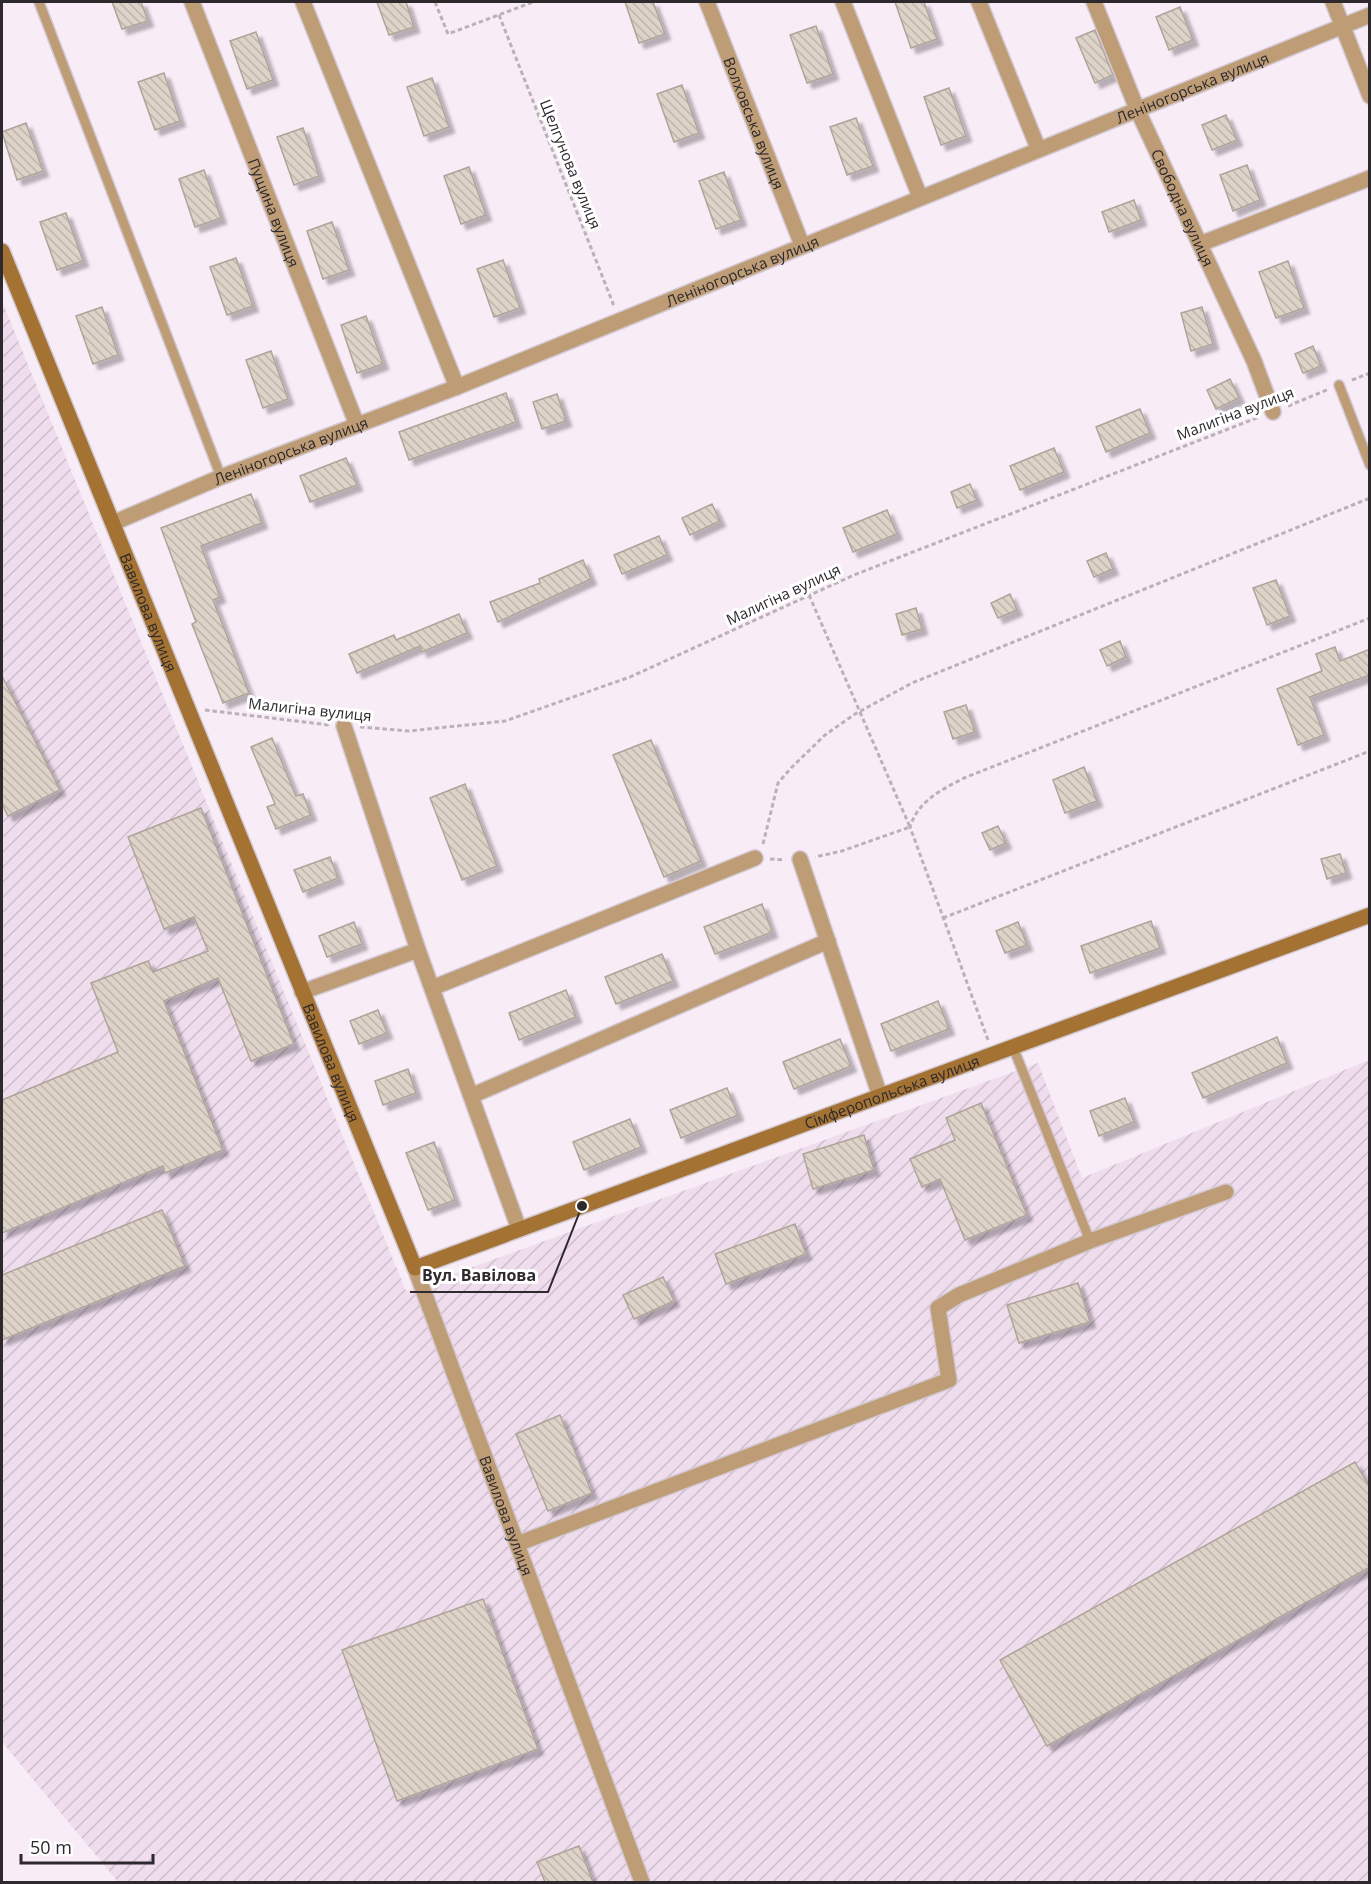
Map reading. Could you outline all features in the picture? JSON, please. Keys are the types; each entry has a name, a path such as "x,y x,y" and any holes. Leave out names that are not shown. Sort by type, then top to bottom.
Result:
{"street":[{"name":"Пущина вулиця","path":"192,2 357,425"},
{"path":"303,2 457,387"},
{"name":"Волховська вулиця","path":"707,2 802,245"},
{"path":"843,2 920,197"},
{"path":"980,2 1038,148"},
{"name":"Свободна вулиця","path":"1094,2 1137,109 1254,361 1273,412"},
{"path":"1333,2 1370,96"},
{"name":"Леніногорська вулиця","path":"113,523 221,477 457,387 1038,148 1370,15"},
{"path":"1200,244 1370,178"},
{"name":"Вавилова вулиця","path":"2,251 415,1268 642,1882"},
{"path":"344,726 418,950 519,1229"},
{"path":"432,988 755,858"},
{"path":"800,859 880,1096"},
{"name":"Сімферопольська вулиця","path":"415,1268 1370,915"},
{"path":"471,1096 828,941"},
{"path":"302,992 418,950"},
{"path":"517,1544 949,1380 938,1308 959,1295 1090,1241 1226,1192"}],"lane":[{"path":"39,2 221,477"},
{"path":"1338,385 1370,465"},
{"path":"1012,1047 1090,1241"}],"path":[{"path":"435,2 448,34 533,2"},
{"name":"Щелгунова вулиця","path":"499,15 620,321"},
{"name":"Малигіна вулиця","path":"188,708 409,731 505,721 630,677 854,574 1370,373"},
{"path":"910,827 842,851 800,859 755,858 768,831 778,783 818,742 860,711 912,683 1370,498"},
{"path":"809,595 910,827 993,1054"},
{"path":"910,827 914,812 936,794 963,778 1370,618"},
{"path":"943,918 1370,750"}],"shaded area":[{"path":"2,301 406,1291 1038,1063 1082,1178 1369,1060 1369,1882 118,1882 2,1742"}],"building":[{"path":"112,2 141,2 148,21 122,29"},
{"path":"377,2 406,2 414,27 389,35"},
{"path":"625,2 653,2 665,34 639,43"},
{"path":"895,2 924,2 937,39 911,48"},
{"path":"1180,7 1193,40 1169,50 1156,17"},
{"path":"816,26 833,74 807,83 790,35"},
{"path":"1095,30 1113,75 1095,83 1076,38"},
{"path":"256,32 273,80 247,89 230,41"},
{"path":"164,73 180,121 155,130 138,82"},
{"path":"432,78 449,127 424,136 407,87"},
{"path":"682,85 699,133 674,142 657,94"},
{"path":"949,88 966,136 941,145 924,97"},
{"path":"1226,115 1237,140 1212,150 1202,125"},
{"path":"856,118 873,166 847,175 830,127"},
{"path":"26,123 43,171 17,180 2,132"},
{"path":"303,128 319,176 294,185 277,137"},
{"path":"1247,165 1260,200 1233,211 1220,175"},
{"path":"469,167 486,215 461,224 444,176"},
{"path":"204,170 221,218 195,227 179,179"},
{"path":"724,172 741,220 716,229 699,181"},
{"path":"1134,200 1141,220 1109,232 1102,212"},
{"path":"66,213 83,261 57,270 40,222"},
{"path":"332,222 349,270 323,279 307,231"},
{"path":"236,258 253,306 227,315 210,267"},
{"path":"503,260 520,308 494,317 477,269"},
{"path":"1288,261 1304,308 1276,318 1259,272"},
{"path":"102,307 118,355 93,364 76,316"},
{"path":"1202,307 1213,344 1191,351 1181,313"},
{"path":"366,316 383,364 357,373 341,325"},
{"path":"1313,346 1321,366 1303,373 1295,354"},
{"path":"271,351 288,399 263,408 246,360"},
{"path":"1230,379 1239,398 1216,409 1207,390"},
{"path":"506,393 516,422 409,460 399,432"},
{"path":"557,394 566,421 542,429 533,402"},
{"path":"1140,409 1150,433 1106,452 1096,427"},
{"path":"1054,448 1064,472 1020,490 1010,466"},
{"path":"346,458 357,485 310,502 300,476"},
{"path":"970,484 977,500 957,508 951,492"},
{"path":"251,494 262,523 201,546 220,597 213,600 249,693 223,703 192,624 196,622 161,528"},
{"path":"712,504 720,521 690,535 682,518"},
{"path":"887,510 897,534 853,552 843,528"},
{"path":"659,536 667,555 622,574 614,555"},
{"path":"1106,553 1113,569 1094,577 1087,561"},
{"path":"583,560 591,579 498,622 490,602 540,583 539,579"},
{"path":"1276,580 1290,616 1267,625 1253,588"},
{"path":"1010,594 1017,610 998,618 991,603"},
{"path":"916,608 922,629 902,635 896,614"},
{"path":"459,614 467,633 422,652 420,646 357,673 349,654 394,635 396,640"},
{"path":"1120,641 1126,657 1107,666 1100,650"},
{"path":"1335,647 1340,661 1370,649 1370,675 1310,697 1324,735 1298,745 1277,689 1322,671 1316,654"},
{"path":"2,676 60,790 8,816 2,804"},
{"path":"966,705 975,732 953,739 944,712"},
{"path":"272,738 296,796 303,794 311,815 276,829 267,807 275,804 251,747"},
{"path":"651,740 701,861 664,877 613,755"},
{"path":"1084,767 1097,801 1065,813 1053,780"},
{"path":"465,784 497,866 462,880 430,798"},
{"path":"201,808 294,1044 251,1061 218,978 164,1001 223,1150 165,1173 163,1166 2,1233 2,1100 118,1052 91,983 148,961 153,972 208,951 194,917 164,929 128,837"},
{"path":"998,826 1006,843 990,850 982,833"},
{"path":"1340,854 1346,873 1327,879 1321,859"},
{"path":"330,857 338,878 303,892 294,870"},
{"path":"762,904 772,932 715,954 704,927"},
{"path":"1151,921 1160,948 1090,973 1081,946"},
{"path":"354,922 362,944 327,957 319,936"},
{"path":"1018,922 1027,945 1005,953 996,931"},
{"path":"662,954 673,981 616,1004 605,977"},
{"path":"566,990 576,1017 519,1040 509,1013"},
{"path":"938,1001 949,1029 891,1051 881,1024"},
{"path":"378,1010 387,1033 359,1044 350,1021"},
{"path":"1277,1037 1287,1063 1203,1098 1192,1073"},
{"path":"840,1039 851,1066 794,1089 783,1062"},
{"path":"408,1069 416,1093 383,1105 375,1081"},
{"path":"727,1088 738,1115 681,1138 670,1110"},
{"path":"1125,1098 1134,1122 1099,1136 1090,1111"},
{"path":"981,1103 1027,1215 965,1240 940,1179 922,1187 910,1159 955,1140 946,1118"},
{"path":"630,1119 641,1147 584,1170 573,1142"},
{"path":"864,1135 874,1170 813,1189 803,1154"},
{"path":"434,1142 455,1200 428,1210 406,1153"},
{"path":"162,1210 185,1266 2,1340 2,1275"},
{"path":"795,1224 806,1254 726,1284 715,1254"},
{"path":"663,1277 674,1301 634,1319 623,1295"},
{"path":"1078,1283 1090,1322 1019,1343 1007,1305"},
{"path":"560,1415 592,1493 548,1511 516,1434"},
{"path":"1355,1462 1370,1488 1370,1567 1047,1746 1000,1660"},
{"path":"483,1599 538,1749 397,1801 342,1650"},
{"path":"579,1846 593,1882 545,1882 537,1862"}],"place":[{"name":"Вул. Вавілова","path":"582,1206"}]}
